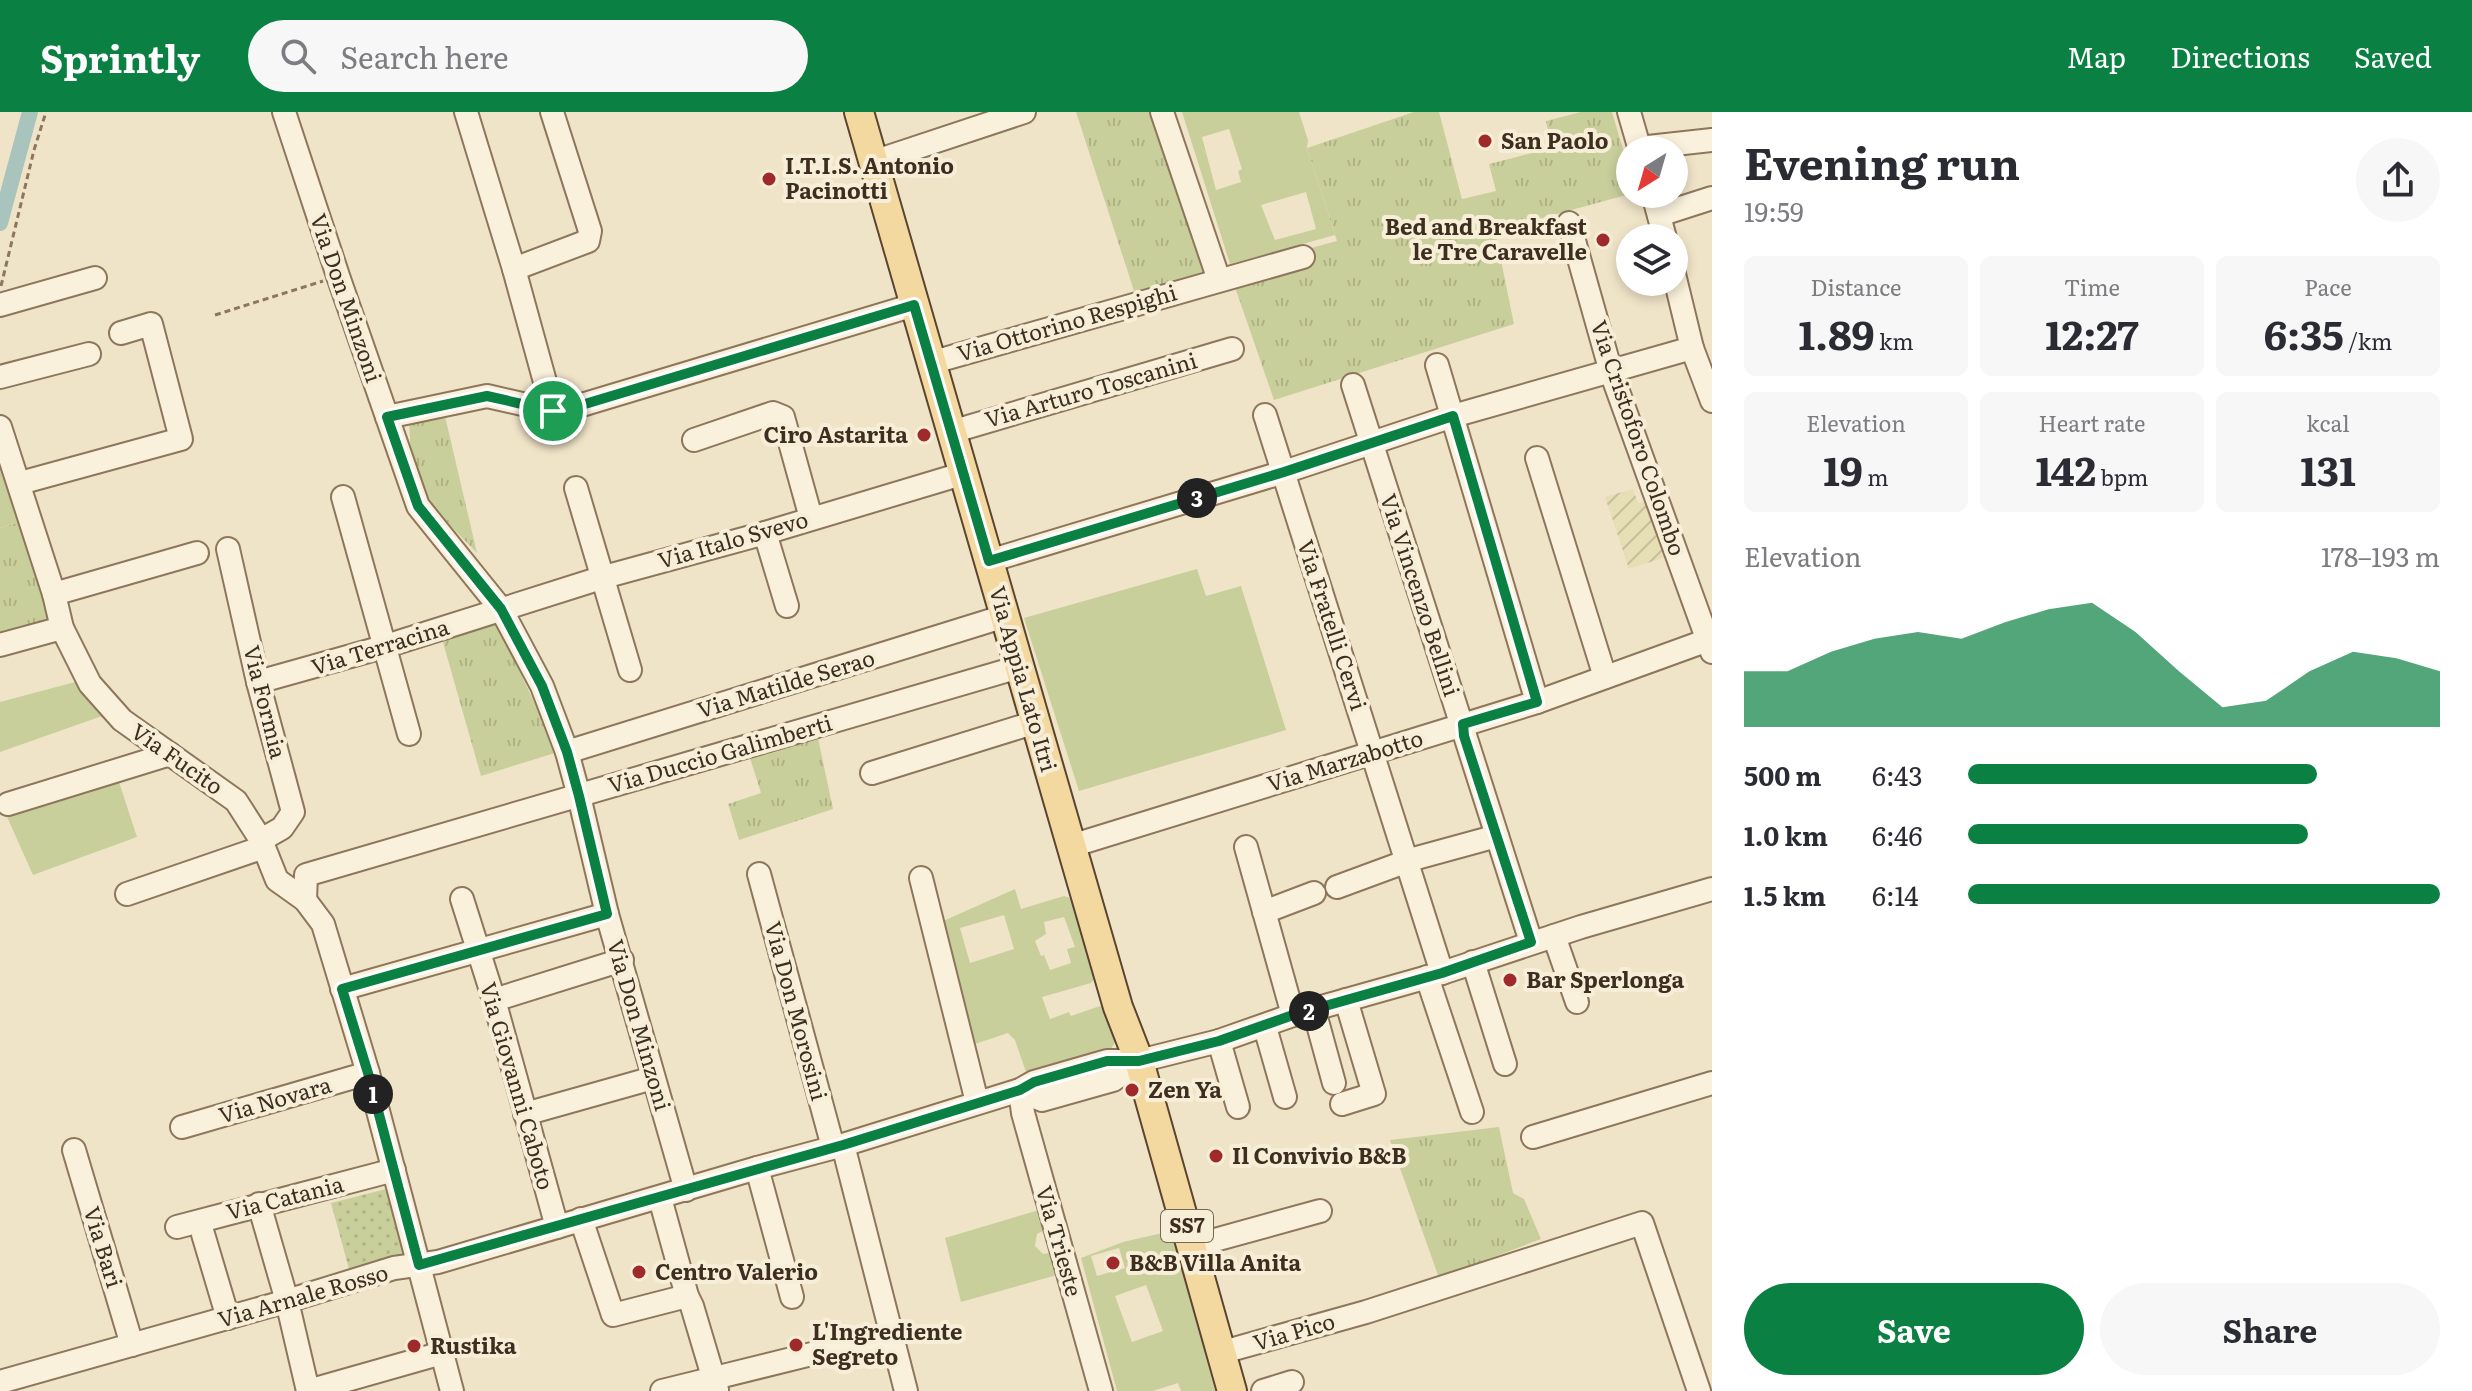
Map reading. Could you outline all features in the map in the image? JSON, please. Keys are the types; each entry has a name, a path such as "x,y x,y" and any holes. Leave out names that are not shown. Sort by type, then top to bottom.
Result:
{"main road":[{"name":"Via Appia Lato Itri","path":"867,114 873,162 930,363 965,473 1118,1007 1139,1061"},
{"name":"SS7","path":"1139,1061 1232,1391"}],"street":[{"name":"Via Don Minzoni","path":"284,112 418,506 501,609 542,686 567,752 607,914 686,1190"},
{"path":"466,112 553,411"},
{"path":"514,269 588,241 590,231 552,112"},
{"path":"873,162 1024,112"},
{"path":"1162,112 1212,282"},
{"path":"1629,112 1636,136"},
{"path":"1688,143 1712,140"},
{"path":"1688,201 1712,198"},
{"name":"Via Cristoforo Colombo","path":"1569,223 1611,372 1710,646"},
{"name":"Via Ottorino Respighi","path":"930,363 1303,257"},
{"path":"0,305 95,278"},
{"path":"1679,296 1692,348 1710,392"},
{"path":"387,417 487,396 553,411 575,407 914,305"},
{"path":"20,483 181,439 151,324 121,333"},
{"path":"989,561 1284,472 1453,416 1692,348"},
{"name":"Via Arturo Toscanini","path":"951,432 1232,349"},
{"path":"0,377 89,354"},
{"path":"1437,365 1537,702"},
{"name":"Via Vincenzo Bellini","path":"1353,385 1531,942"},
{"path":"694,440 773,413 783,417 811,518"},
{"name":"Via Fratelli Cervi","path":"1265,415 1408,861 1472,1112"},
{"name":"Via Fucito","path":"0,427 20,483 62,628 90,684 122,720 236,801 263,844 277,880 305,900 323,924 368,1073 452,1391"},
{"path":"1537,458 1605,677"},
{"name":"Via Italo Svevo","path":"501,609 965,473"},
{"path":"576,488 630,670"},
{"path":"343,497 409,734"},
{"path":"765,533 787,606"},
{"name":"Via Formia","path":"228,549 258,682 293,812 282,828 263,844"},
{"path":"54,594 197,553"},
{"name":"Via Terracina","path":"258,682 383,647 501,609"},
{"name":"Via Matilde Serao","path":"567,752 1005,616"},
{"path":"0,645 62,628"},
{"name":"Via Marzabotto","path":"1071,846 1710,646"},
{"name":"Via Duccio Galimberti","path":"305,900 306,875 1019,667"},
{"path":"872,773 1023,726 1036,725"},
{"path":"8,804 170,754"},
{"path":"1337,887 1408,861 1497,836"},
{"path":"127,894 263,844"},
{"path":"1246,847 1264,912 1338,1094 1374,1094 1346,1000"},
{"name":"Via Don Morosini","path":"759,874 906,1391"},
{"path":"921,878 977,1102"},
{"name":"Via Arnale Rosso","path":"15,1383 394,1268 419,1265 838,1146 1107,1061 1139,1061 1219,1041 1303,1012 1435,975 1531,942 1712,889"},
{"path":"1264,912 1314,893"},
{"name":"Via Giovanni Caboto","path":"462,899 494,1000 557,1227"},
{"path":"342,989 607,914"},
{"path":"1554,936 1577,1002"},
{"path":"494,1000 622,960"},
{"path":"1473,962 1505,1064"},
{"path":"1265,1027 1285,1097"},
{"path":"1219,1041 1238,1107"},
{"name":"Via Novara","path":"182,1127 368,1073"},
{"path":"525,1114 653,1078"},
{"path":"1533,1137 1712,1083"},
{"name":"Via Trieste","path":"1020,1090 1023,1113 1101,1391"},
{"name":"Via Bari","path":"74,1150 132,1345"},
{"path":"757,1168 792,1297"},
{"name":"Via Catania","path":"177,1227 394,1170"},
{"path":"660,1198 716,1384"},
{"path":"259,1204 287,1301 308,1391 442,1353"},
{"path":"1193,1246 1320,1211"},
{"path":"581,1219 613,1315 690,1301"},
{"name":"Via Pico","path":"1223,1352 1366,1312 1642,1223 1699,1391"},
{"path":"203,1234 228,1318"},
{"path":"662,1391 716,1384 844,1346 891,1338"},
{"path":"1263,1391 1292,1382"}],"path":[{"path":"0,290 46,112"},
{"path":"215,315 338,276"}],"shaded area":[{"path":"1633,489 1638,503 1650,500 1669,556 1629,569 1605,497"}],"green space":[{"path":"1076,112 1153,112 1205,274 1135,294"},
{"path":"1182,112 1299,112 1308,140 1307,148 1335,235 1230,264","holes":["1229,129 1242,169 1238,171 1241,182 1216,190 1202,137","1306,192 1316,229 1275,240 1261,205"]},
{"path":"1414,112 1439,112 1462,199 1496,191 1489,164 1552,148 1546,121 1581,112 1612,112 1619,136 1616,136 1616,198 1495,231 1514,324 1274,400 1229,270 1337,241 1307,148"},
{"path":"445,416 477,553 429,499 412,460 409,422"},
{"path":"0,440 26,520 0,528"},
{"path":"26,520 54,617 50,626 0,639 0,528"},
{"path":"1197,569 1206,596 1241,586 1286,730 1079,791 1024,618"},
{"path":"495,620 558,752 481,776 442,639"},
{"path":"75,682 105,715 0,752 0,702"},
{"path":"818,738 833,809 739,840 728,804 761,793 750,758"},
{"path":"118,779 137,837 33,875 4,810"},
{"path":"1015,889 1021,909 1064,896 1071,898 1097,976 1091,983 1042,997 1050,1019 1069,1012 1071,1016 1100,1006 1106,1008 1116,1041 1110,1050 1026,1072 1015,1040 1008,1033 975,1044 941,922","holes":["1004,915 1014,949 970,963 960,928","1064,917 1075,947 1067,949 1071,963 1050,970 1035,941 1046,934 1044,922"]},
{"path":"1499,1127 1513,1193 1524,1199 1541,1239 1439,1278 1390,1140"},
{"path":"386,1189 404,1254 349,1269 331,1203"},
{"path":"1039,1210 1045,1230 1037,1234 1035,1246 1043,1254 1050,1253 1057,1275 961,1302 945,1238"},
{"path":"1171,1231 1215,1391 1181,1391 1178,1383 1153,1391 1117,1391 1081,1258 1123,1242","holes":["1119,1248 1125,1268 1097,1276 1091,1256","1146,1285 1163,1331 1132,1342 1115,1296"]}],"waterway":[{"path":"0,223 30,112"}],"place":[{"name":"San Paolo","path":"1485,141"},
{"name":"I.T.I.S. Antonio Pacinotti","path":"769,179"},
{"name":"Bed and Breakfast le Tre Caravelle","path":"1603,240"},
{"name":"Ciro Astarita","path":"924,435"},
{"name":"Bar Sperlonga","path":"1510,980"},
{"name":"Zen Ya","path":"1132,1090"},
{"name":"Il Convivio B&B","path":"1216,1156"},
{"name":"B&B Villa Anita","path":"1113,1263"},
{"name":"Centro Valerio","path":"639,1272"},
{"name":"L'Ingrediente Segreto","path":"796,1345"},
{"name":"Rustika","path":"414,1346"}],"route":[{"path":"914,305 989,561 1284,472 1453,416 1537,702 1463,724 1464,736 1531,942 1442,973 1293,1015 1219,1041 1139,1061 1107,1061 843,1145 419,1265 368,1073 342,989 607,914 567,752 542,686 501,609 418,506 387,417 487,396 553,411 914,305"}]}
